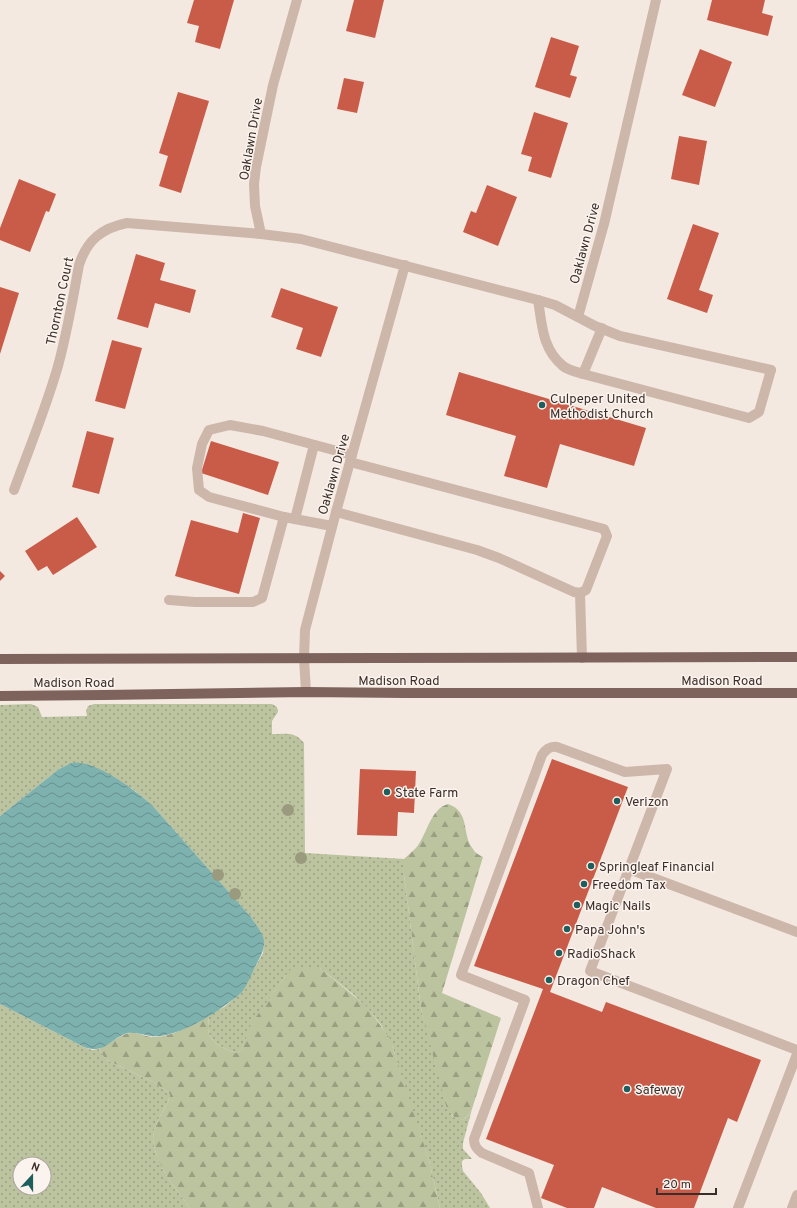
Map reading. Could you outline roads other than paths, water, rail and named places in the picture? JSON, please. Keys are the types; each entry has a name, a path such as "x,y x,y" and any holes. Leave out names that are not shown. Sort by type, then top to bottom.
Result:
{"main road":[{"name":"Madison Road","path":"0,659 797,657"},
{"name":"Madison Road","path":"0,696 96,696 306,692 797,693"}],"street":[{"name":"Oaklawn Drive","path":"261,234 254,184 256,167 273,85 297,0"},
{"name":"Oaklawn Drive","path":"578,316 604,224 656,0"},
{"name":"Thornton Court","path":"14,490 40,421 58,366 69,322 78,265 81,256 89,243 101,232 115,225 127,223 261,234"},
{"path":"261,234 301,239 538,300 555,305 620,336 771,370 759,412 749,418 583,374 564,367 550,354 544,336 538,300"},
{"name":"Oaklawn Drive","path":"306,692 304,658 305,630 332,526 405,265"},
{"path":"583,374 602,328"},
{"path":"332,526 295,519 210,497 199,490 198,468 202,444 209,430 230,425 263,431 314,445 351,459 604,530 607,536 586,590 580,593 574,592 499,558 477,550 336,512"},
{"path":"295,519 314,445"},
{"path":"169,600 195,602 253,602 262,598 284,516"},
{"path":"580,593 582,658"},
{"path":"538,1208 529,1173 482,1153 474,1143 474,1139 525,1000 461,976 542,755 547,748 557,748 625,772 667,769 590,971 797,1050"},
{"path":"629,869 797,932"},
{"path":"738,1208 797,1054"},
{"path":"792,1208 797,1195"}],"water":[{"path":"71,763 89,765 108,773 128,786 152,805 251,917 262,935 264,941 263,951 241,993 198,1023 180,1031 161,1036 128,1033 117,1038 108,1045 98,1049 91,1049 84,1047 0,1004 0,816 59,769"}],"place":[{"name":"Culpeper United Methodist Church","path":"542,405"},
{"name":"State Farm","path":"387,792"},
{"name":"Verizon","path":"617,801"},
{"name":"Springleaf Financial","path":"591,866"},
{"name":"Freedom Tax","path":"584,884"},
{"name":"Magic Nails","path":"577,905"},
{"name":"Papa John's","path":"567,929"},
{"name":"RadioShack","path":"559,953"},
{"name":"Dragon Chef","path":"549,980"},
{"name":"Safeway","path":"627,1089"}]}
